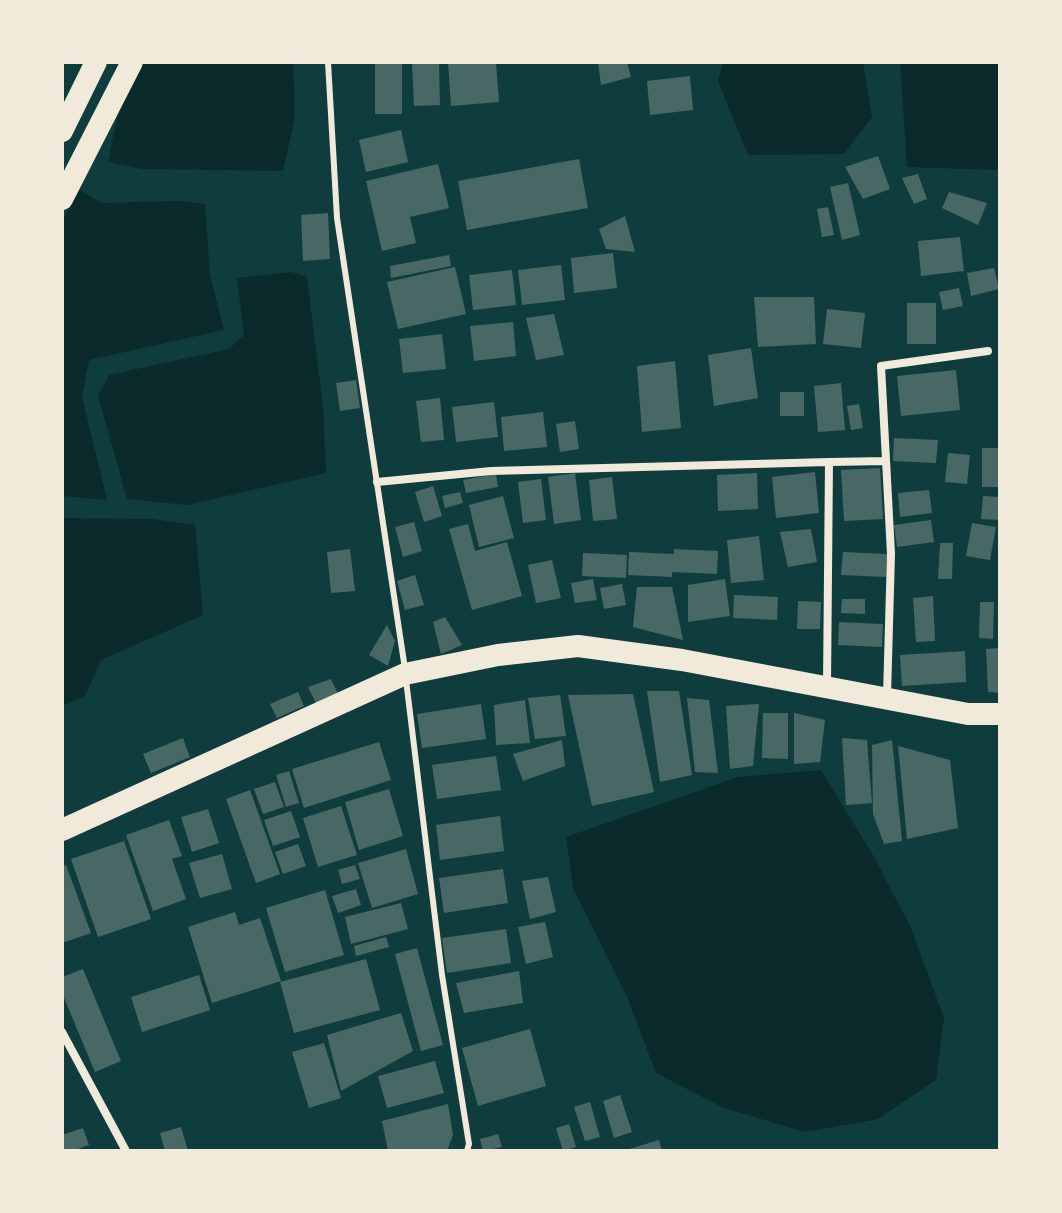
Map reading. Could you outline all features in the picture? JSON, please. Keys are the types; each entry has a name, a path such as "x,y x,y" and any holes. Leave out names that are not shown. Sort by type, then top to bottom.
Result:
{"highway":[{"path":"62,131 96,62"},
{"path":"62,199 132,62"},
{"path":"62,830 405,674 498,655 578,646 682,660 968,714 1000,714"}],"street":[{"path":"886,699 891,554 881,366 988,351"},
{"path":"377,482 491,471 886,461"},
{"path":"827,688 829,462"},
{"path":"62,1032 126,1151"}],"lane":[{"path":"328,62 337,218 405,674 442,975 469,1144 467,1151"}],"water":[{"path":"140,62 293,62 295,117 283,171 143,169 108,162 123,89"},
{"path":"723,62 863,62 872,117 844,154 748,155 718,81"},
{"path":"900,62 1000,62 1000,170 907,167"},
{"path":"80,190 102,203 179,201 205,204 210,275 224,330 89,360 82,397 107,500 62,496 62,221"},
{"path":"291,272 307,277 323,407 326,473 187,505 127,499 98,396 109,375 229,349 244,335 237,278"},
{"path":"62,518 153,519 195,525 203,615 101,660 85,696 62,706"},
{"path":"821,770 873,855 911,928 944,1018 936,1080 878,1119 805,1132 724,1108 656,1073 628,999 573,888 566,837 738,777"}],"building":[{"path":"375,62 402,62 402,114 375,114"},
{"path":"412,62 439,62 440,105 414,106"},
{"path":"448,62 496,62 499,102 451,106"},
{"path":"598,62 627,62 631,77 601,85"},
{"path":"690,76 693,110 650,115 647,81"},
{"path":"401,130 408,162 366,172 359,140"},
{"path":"878,156 890,189 863,199 845,167"},
{"path":"579,159 588,208 467,230 458,181"},
{"path":"438,164 449,208 410,217 416,243 382,251 366,181"},
{"path":"918,174 927,199 914,204 902,178"},
{"path":"848,183 860,235 842,240 830,187"},
{"path":"949,192 987,203 978,225 942,208"},
{"path":"828,207 834,235 822,237 817,209"},
{"path":"328,213 330,259 303,261 301,215"},
{"path":"625,216 635,252 606,249 599,229"},
{"path":"960,237 964,271 921,276 918,241"},
{"path":"613,253 617,288 574,293 571,258"},
{"path":"449,255 451,266 391,278 390,266"},
{"path":"561,265 565,300 522,305 518,270"},
{"path":"455,267 466,314 398,329 387,282"},
{"path":"994,268 999,289 971,296 967,273"},
{"path":"512,270 516,305 473,310 469,275"},
{"path":"959,288 963,306 943,310 939,292"},
{"path":"754,297 814,297 816,344 758,347"},
{"path":"907,303 936,303 936,344 907,344"},
{"path":"827,309 865,313 861,348 823,344"},
{"path":"554,314 564,355 536,360 526,318"},
{"path":"513,322 516,356 474,361 470,326"},
{"path":"442,334 446,369 403,373 399,339"},
{"path":"751,348 758,398 714,406 708,355"},
{"path":"675,361 681,428 642,432 637,366"},
{"path":"956,370 960,410 901,416 897,376"},
{"path":"356,380 360,408 340,411 336,383"},
{"path":"841,383 845,430 818,432 814,386"},
{"path":"780,392 804,392 804,416 780,416"},
{"path":"440,398 444,440 421,442 416,401"},
{"path":"494,402 498,437 456,442 452,407"},
{"path":"859,404 863,428 851,430 847,406"},
{"path":"543,412 547,447 504,451 501,417"},
{"path":"575,421 579,449 560,452 556,424"},
{"path":"894,438 938,440 936,463 893,461"},
{"path":"982,448 1000,448 1000,487 982,487"},
{"path":"948,453 970,455 967,484 945,482"},
{"path":"880,468 883,519 844,521 841,470"},
{"path":"815,472 819,513 776,518 772,477"},
{"path":"575,473 581,520 554,524 548,477"},
{"path":"757,473 758,509 718,511 717,475"},
{"path":"496,474 498,487 466,493 463,480"},
{"path":"612,477 617,519 593,521 589,480"},
{"path":"541,479 546,520 523,523 518,482"},
{"path":"433,486 442,516 424,522 415,492"},
{"path":"929,490 932,513 900,517 898,493"},
{"path":"460,492 463,503 445,508 442,496"},
{"path":"503,496 514,538 479,547 469,505"},
{"path":"983,496 1000,497 1000,520 981,519"},
{"path":"931,520 934,542 897,547 894,525"},
{"path":"414,522 422,551 403,557 395,527"},
{"path":"972,523 996,527 990,560 966,556"},
{"path":"468,524 475,551 507,542 522,596 472,610 449,529"},
{"path":"811,529 817,562 788,567 780,532"},
{"path":"759,536 764,580 731,583 727,540"},
{"path":"940,543 953,543 952,579 938,579"},
{"path":"350,549 355,591 331,593 327,552"},
{"path":"674,549 718,551 717,574 672,572 672,577 628,575 629,552 674,554"},
{"path":"843,552 887,554 886,577 841,575"},
{"path":"583,553 627,555 626,578 582,576"},
{"path":"552,560 561,598 536,603 528,565"},
{"path":"415,575 424,605 405,610 397,581"},
{"path":"593,579 597,600 575,603 571,583"},
{"path":"725,579 730,616 688,622 688,585"},
{"path":"622,584 626,605 604,609 600,588"},
{"path":"637,587 672,587 683,640 633,627"},
{"path":"734,595 778,597 777,620 733,618"},
{"path":"933,596 935,641 916,642 913,598"},
{"path":"842,599 865,599 865,614 841,613"},
{"path":"798,601 821,602 820,629 797,629"},
{"path":"980,602 994,602 993,639 979,638"},
{"path":"445,617 462,645 441,654 433,622"},
{"path":"839,622 883,624 882,647 838,645"},
{"path":"387,625 395,641 388,666 369,655"},
{"path":"1000,648 1000,693 988,692 986,649"},
{"path":"965,651 966,682 902,686 900,655"},
{"path":"331,679 339,696 317,705 308,687"},
{"path":"647,691 679,691 692,775 660,782"},
{"path":"298,692 304,706 277,718 270,704"},
{"path":"633,694 654,792 592,806 568,695"},
{"path":"560,695 566,736 535,739 528,698"},
{"path":"687,698 709,700 718,773 695,772"},
{"path":"525,700 530,743 496,745 494,705"},
{"path":"481,704 486,739 422,748 417,714"},
{"path":"759,704 753,766 730,769 726,706"},
{"path":"763,713 788,713 788,759 762,758"},
{"path":"794,713 825,720 820,762 794,764"},
{"path":"183,738 190,757 151,773 143,754"},
{"path":"842,738 867,740 872,803 846,805"},
{"path":"562,740 565,766 523,781 513,754"},
{"path":"892,740 902,841 884,844 873,814 872,745"},
{"path":"379,742 391,780 304,808 292,769"},
{"path":"898,746 950,760 958,828 907,839"},
{"path":"496,756 501,790 437,799 432,765"},
{"path":"289,771 299,803 286,807 276,775"},
{"path":"275,782 284,807 263,814 254,789"},
{"path":"389,789 403,836 359,850 345,802"},
{"path":"250,790 280,874 256,883 226,799"},
{"path":"341,806 357,855 318,867 303,818"},
{"path":"208,809 219,843 192,852 181,817"},
{"path":"291,811 300,837 273,846 264,820"},
{"path":"500,816 504,851 440,860 436,825"},
{"path":"169,820 182,856 172,859 186,899 153,911 126,835"},
{"path":"124,841 151,919 98,937 71,859"},
{"path":"298,844 306,866 283,874 275,852"},
{"path":"406,849 418,894 372,908 358,863"},
{"path":"222,854 232,889 200,898 189,863"},
{"path":"66,865 91,933 62,943 62,866"},
{"path":"355,865 360,879 342,884 338,870"},
{"path":"503,869 508,903 444,913 439,878"},
{"path":"548,877 556,912 530,919 522,881"},
{"path":"356,889 361,905 338,913 332,896"},
{"path":"325,890 344,955 285,972 266,908"},
{"path":"401,903 408,929 351,944 345,917"},
{"path":"235,912 239,925 260,918 281,981 212,1003 188,927"},
{"path":"545,922 553,957 526,964 518,927"},
{"path":"506,929 511,963 447,973 442,938"},
{"path":"386,937 389,947 356,956 354,946"},
{"path":"417,948 443,1045 421,1051 395,954"},
{"path":"366,959 380,1010 294,1033 280,982"},
{"path":"83,969 121,1061 95,1072 62,993 62,977"},
{"path":"519,971 523,1003 464,1013 456,983"},
{"path":"199,975 210,1010 142,1032 131,997"},
{"path":"401,1013 413,1051 341,1091 327,1035"},
{"path":"530,1029 546,1086 478,1106 462,1048"},
{"path":"324,1043 341,1098 309,1108 292,1052"},
{"path":"435,1061 444,1093 387,1108 378,1076"},
{"path":"620,1095 632,1132 614,1138 603,1101"},
{"path":"590,1102 600,1137 585,1141 574,1107"},
{"path":"448,1104 453,1135 447,1151 388,1151 382,1121"},
{"path":"569,1124 576,1147 563,1151 556,1128"},
{"path":"181,1127 188,1151 165,1151 160,1133"},
{"path":"83,1128 89,1145 62,1151 62,1135"},
{"path":"498,1134 502,1147 483,1151 480,1139"},
{"path":"659,1140 662,1151 626,1151 626,1150"}]}
